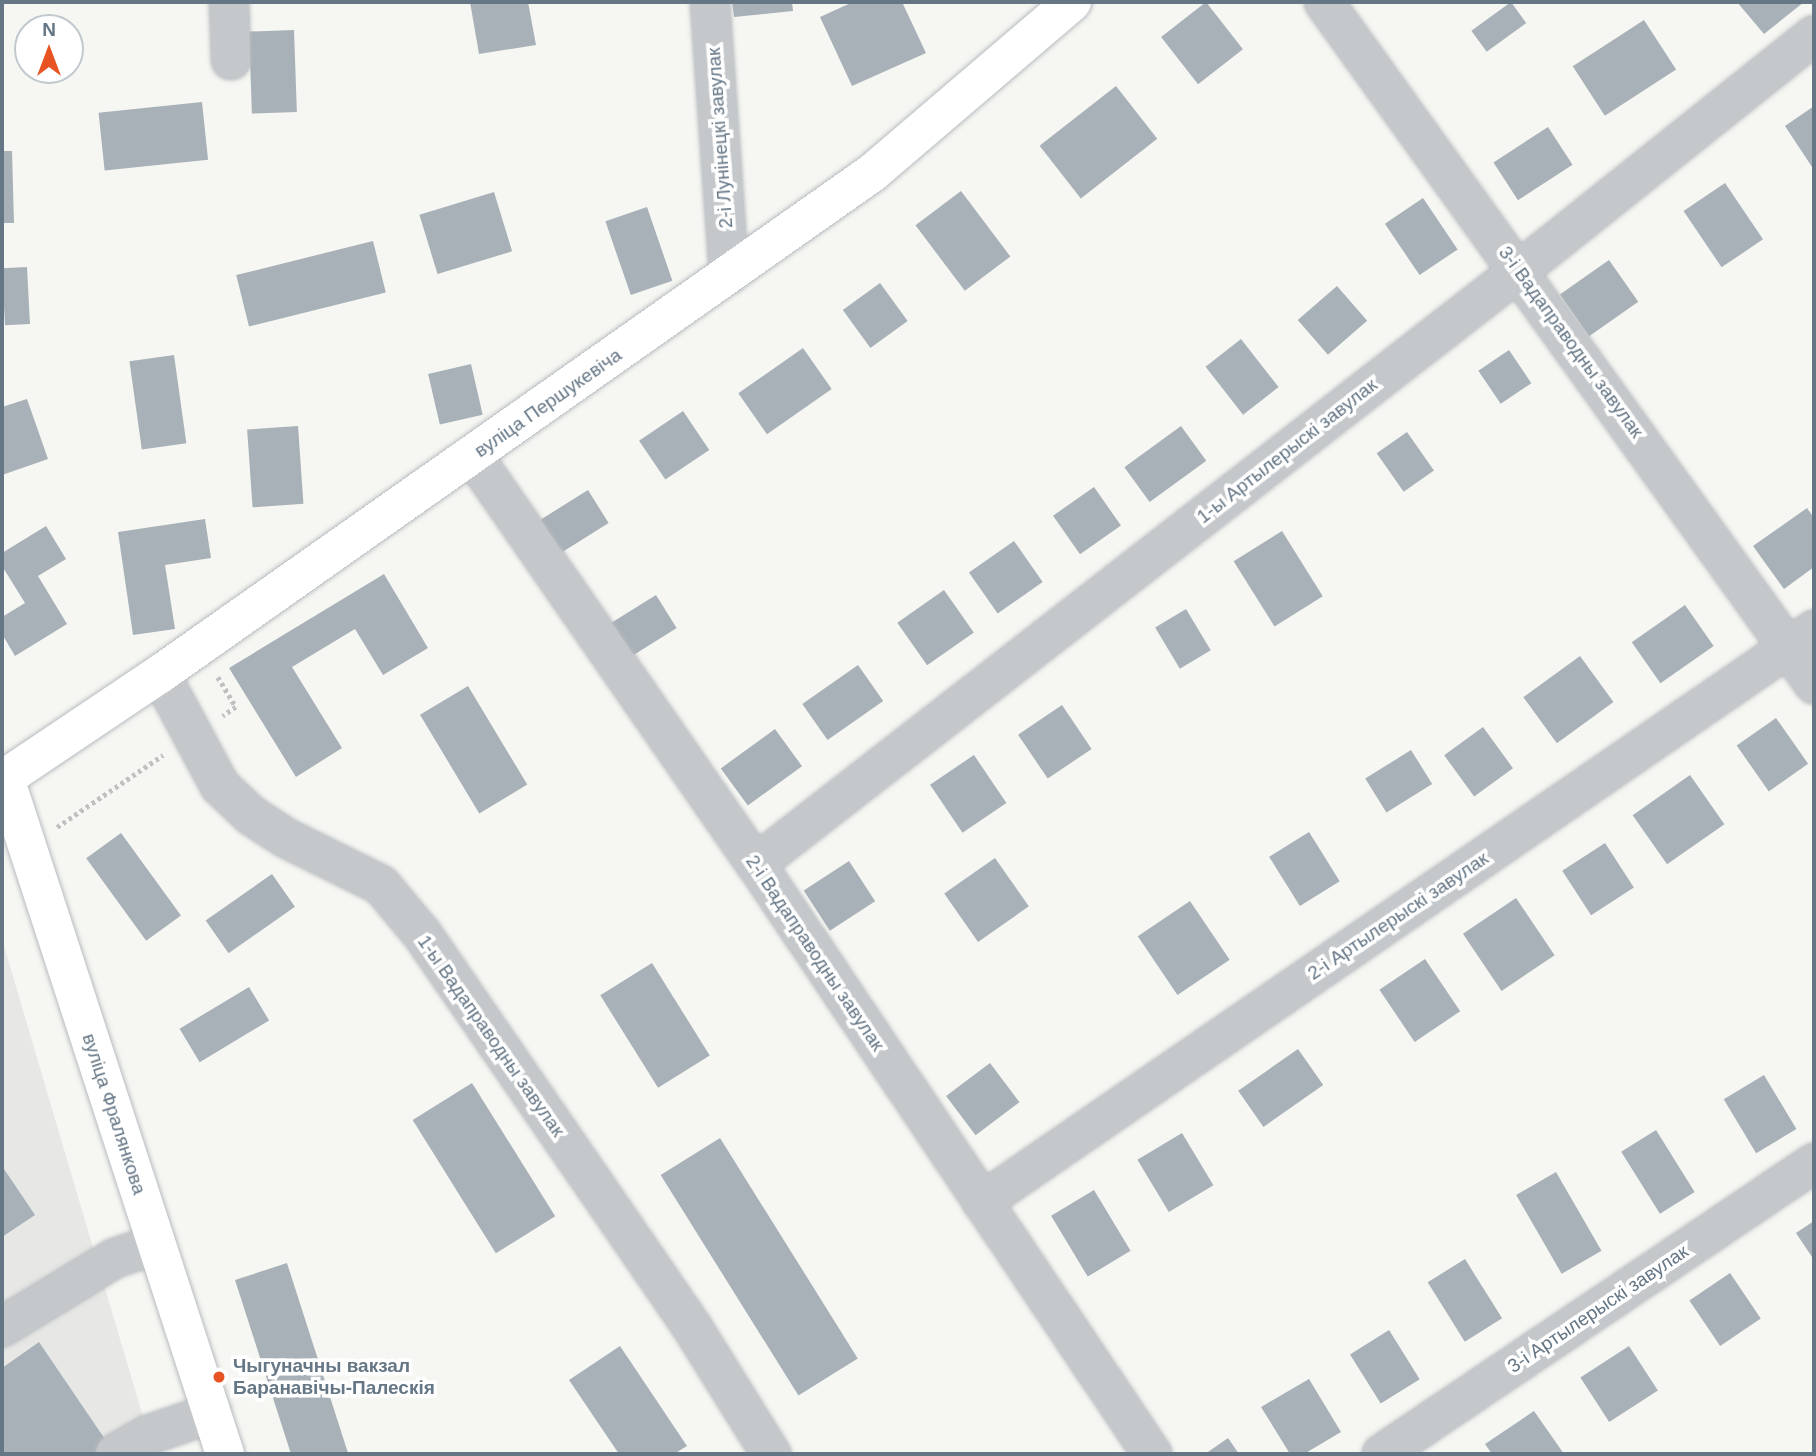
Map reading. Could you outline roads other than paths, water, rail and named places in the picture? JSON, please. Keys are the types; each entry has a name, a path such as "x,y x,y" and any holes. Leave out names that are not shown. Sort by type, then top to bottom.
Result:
{"main road":[{"name":"вуліца Першукевіча","path":"3,778 160,674 872,173 1072,2"},
{"name":"вуліца Фралянкова","path":"3,778 225,1454"}],"street":[{"path":"229,2 231,60"},
{"name":"2-і Лунінецкі завулак","path":"710,2 729,274"},
{"name":"3-і Вадаправодны завулак","path":"1324,2 1520,270 1801,639 1814,684"},
{"name":"1-ы Артылерыскі завулак","path":"756,864 1520,270 1814,35"},
{"name":"2-і Вадаправодны завулак","path":"473,456 756,864 1152,1454"},
{"name":"2-і Артылерыскі завулак","path":"982,1202 1801,639"},
{"name":"1-ы Вадаправодны завулак","path":"160,674 220,786 252,816 381,885 422,934 692,1327 771,1454"},
{"name":"3-і Артылерыскі завулак","path":"1382,1454 1814,1163"},
{"path":"2,1326 115,1258 157,1244"},
{"path":"115,1454 148,1435 212,1413"}],"place":[{"name":"Чыгуначны вакзал Баранавічы-Палескія","path":"219,1377"}]}
